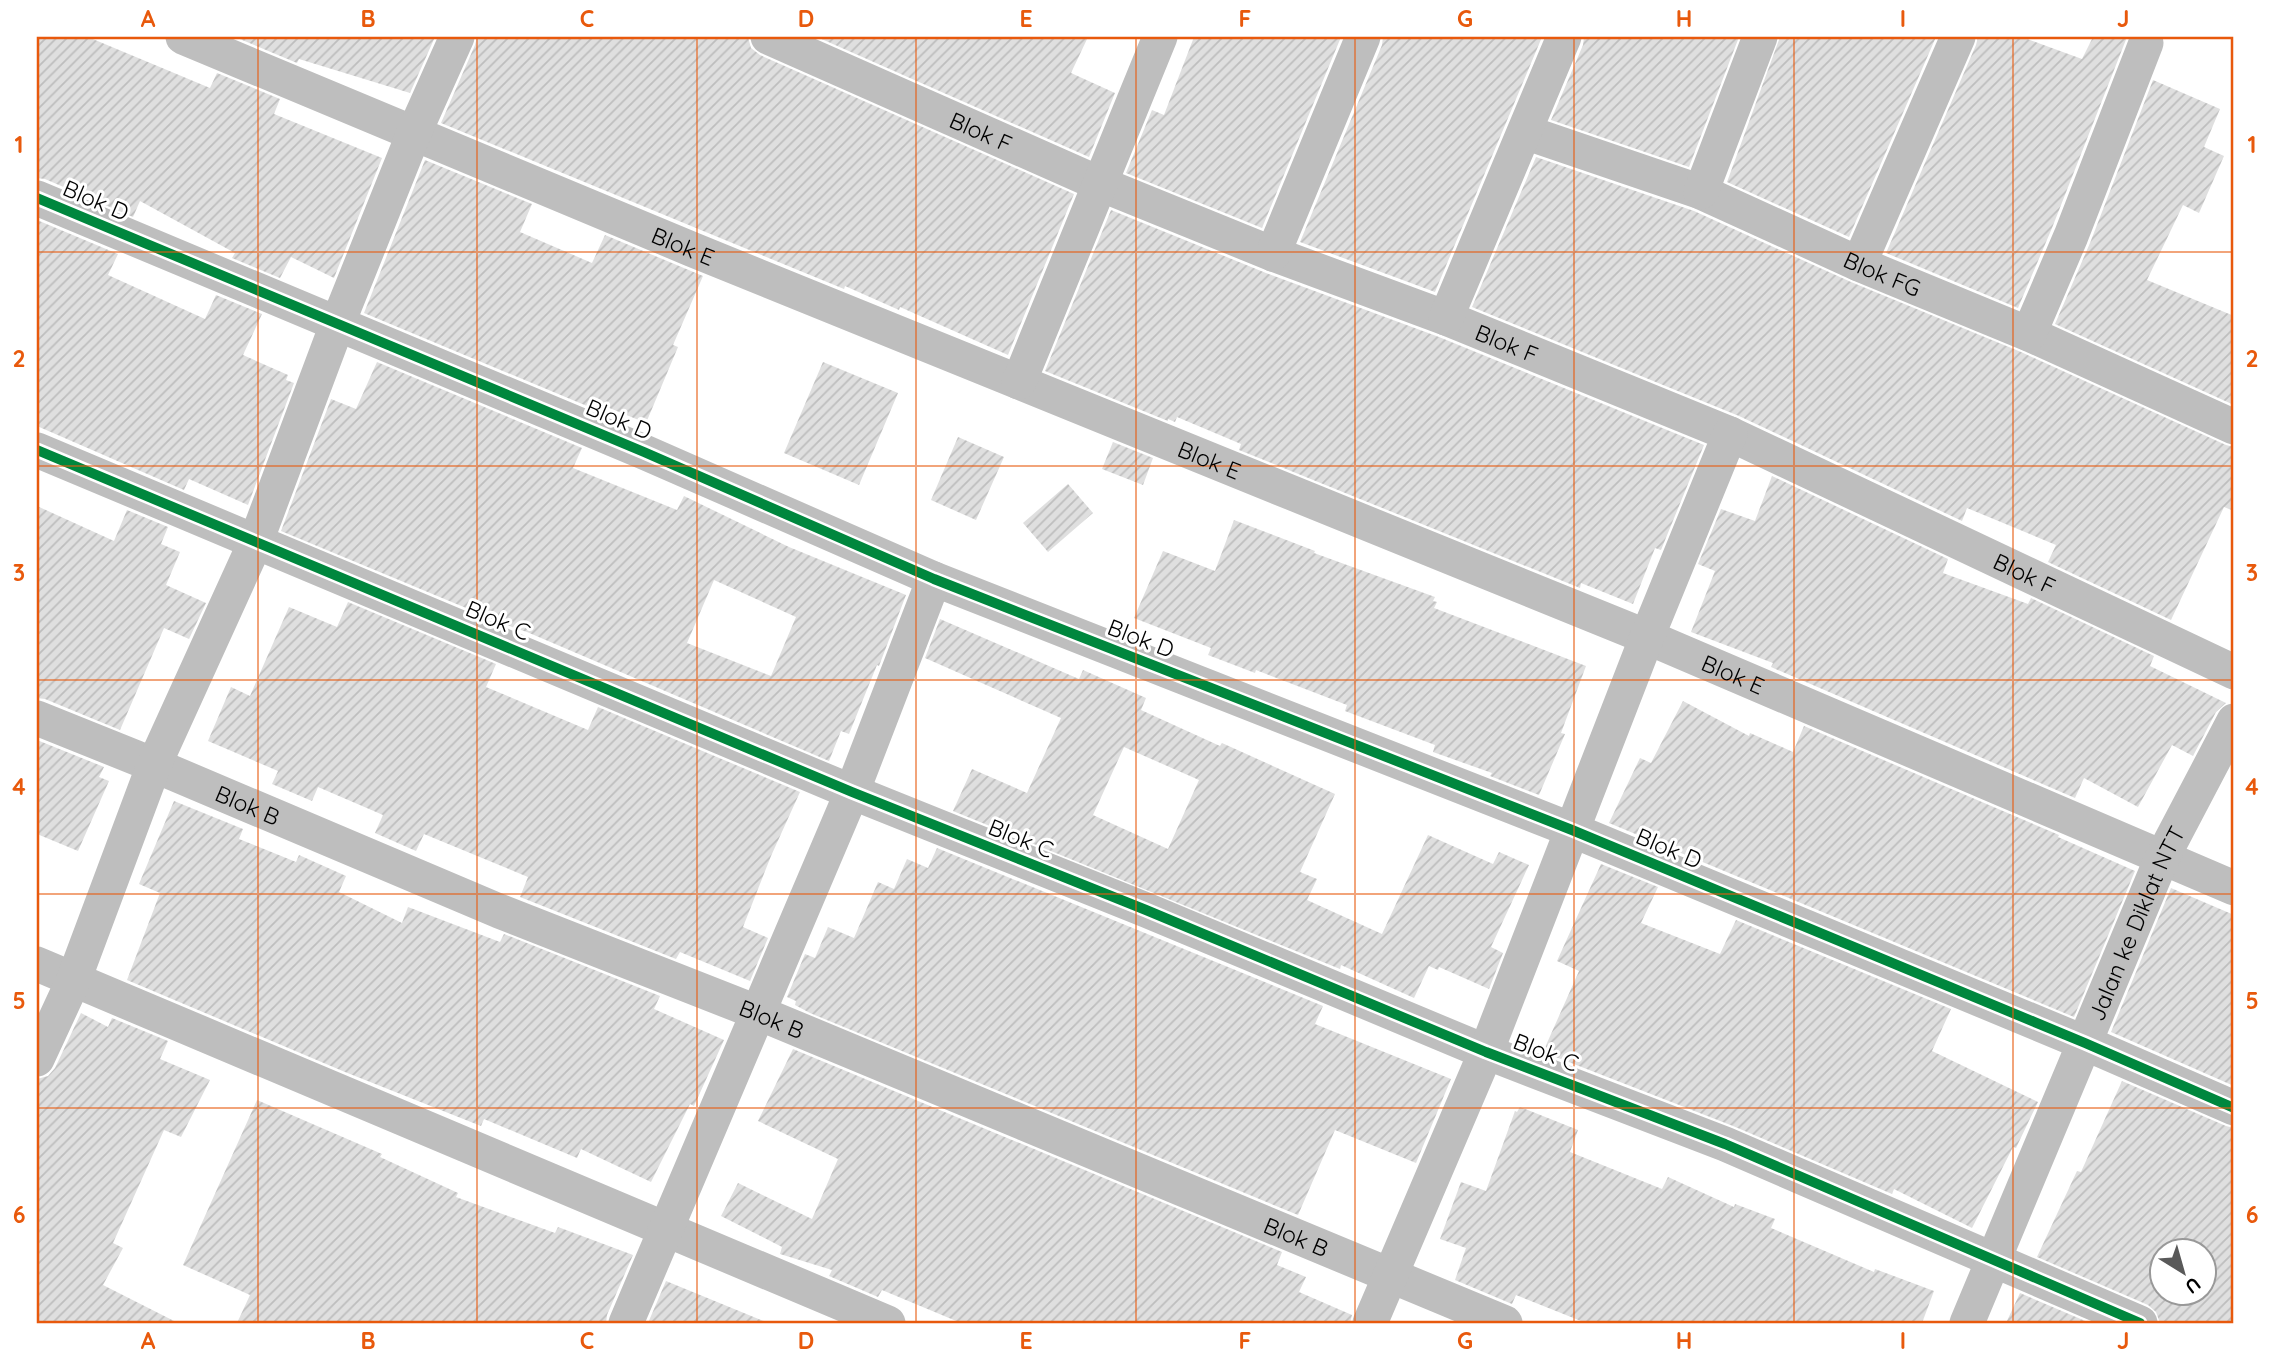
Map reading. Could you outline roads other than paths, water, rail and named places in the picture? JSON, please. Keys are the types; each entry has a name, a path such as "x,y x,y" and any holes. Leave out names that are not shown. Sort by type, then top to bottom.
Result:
{"street":[{"name":"Blok E","path":"183,37 691,249 1647,637 2234,888"},
{"path":"37,1059 74,979 154,765 256,541 337,325 414,132 457,37"},
{"name":"Blok F","path":"768,37 1098,183 1273,254 1446,318 1730,434 2234,672"},
{"path":"1019,382 1098,183 1160,37"},
{"path":"1273,254 1363,37"},
{"path":"1446,318 1564,37"},
{"path":"1701,192 1760,37"},
{"path":"1858,264 1958,37"},
{"path":"2029,334 2071,236 2146,43"},
{"name":"Blok FG","path":"1525,132 1701,192 1858,264 2029,334 2234,427"},
{"name":"Blok D","path":"37,198 644,452 934,579 1572,830 2085,1043 2234,1108"},
{"path":"1370,1323 1486,1052 1647,637 1730,434"},
{"name":"Blok C","path":"37,450 852,792 1486,1052 1726,1144 2140,1323"},
{"path":"626,1323 852,792 934,579"},
{"name":"Blok B","path":"37,719 154,765 499,911 759,1013 1505,1323"},
{"name":"Jalan ke Diklat NTT","path":"1967,1323 2162,858 2234,721"},
{"path":"37,964 888,1323"}]}
